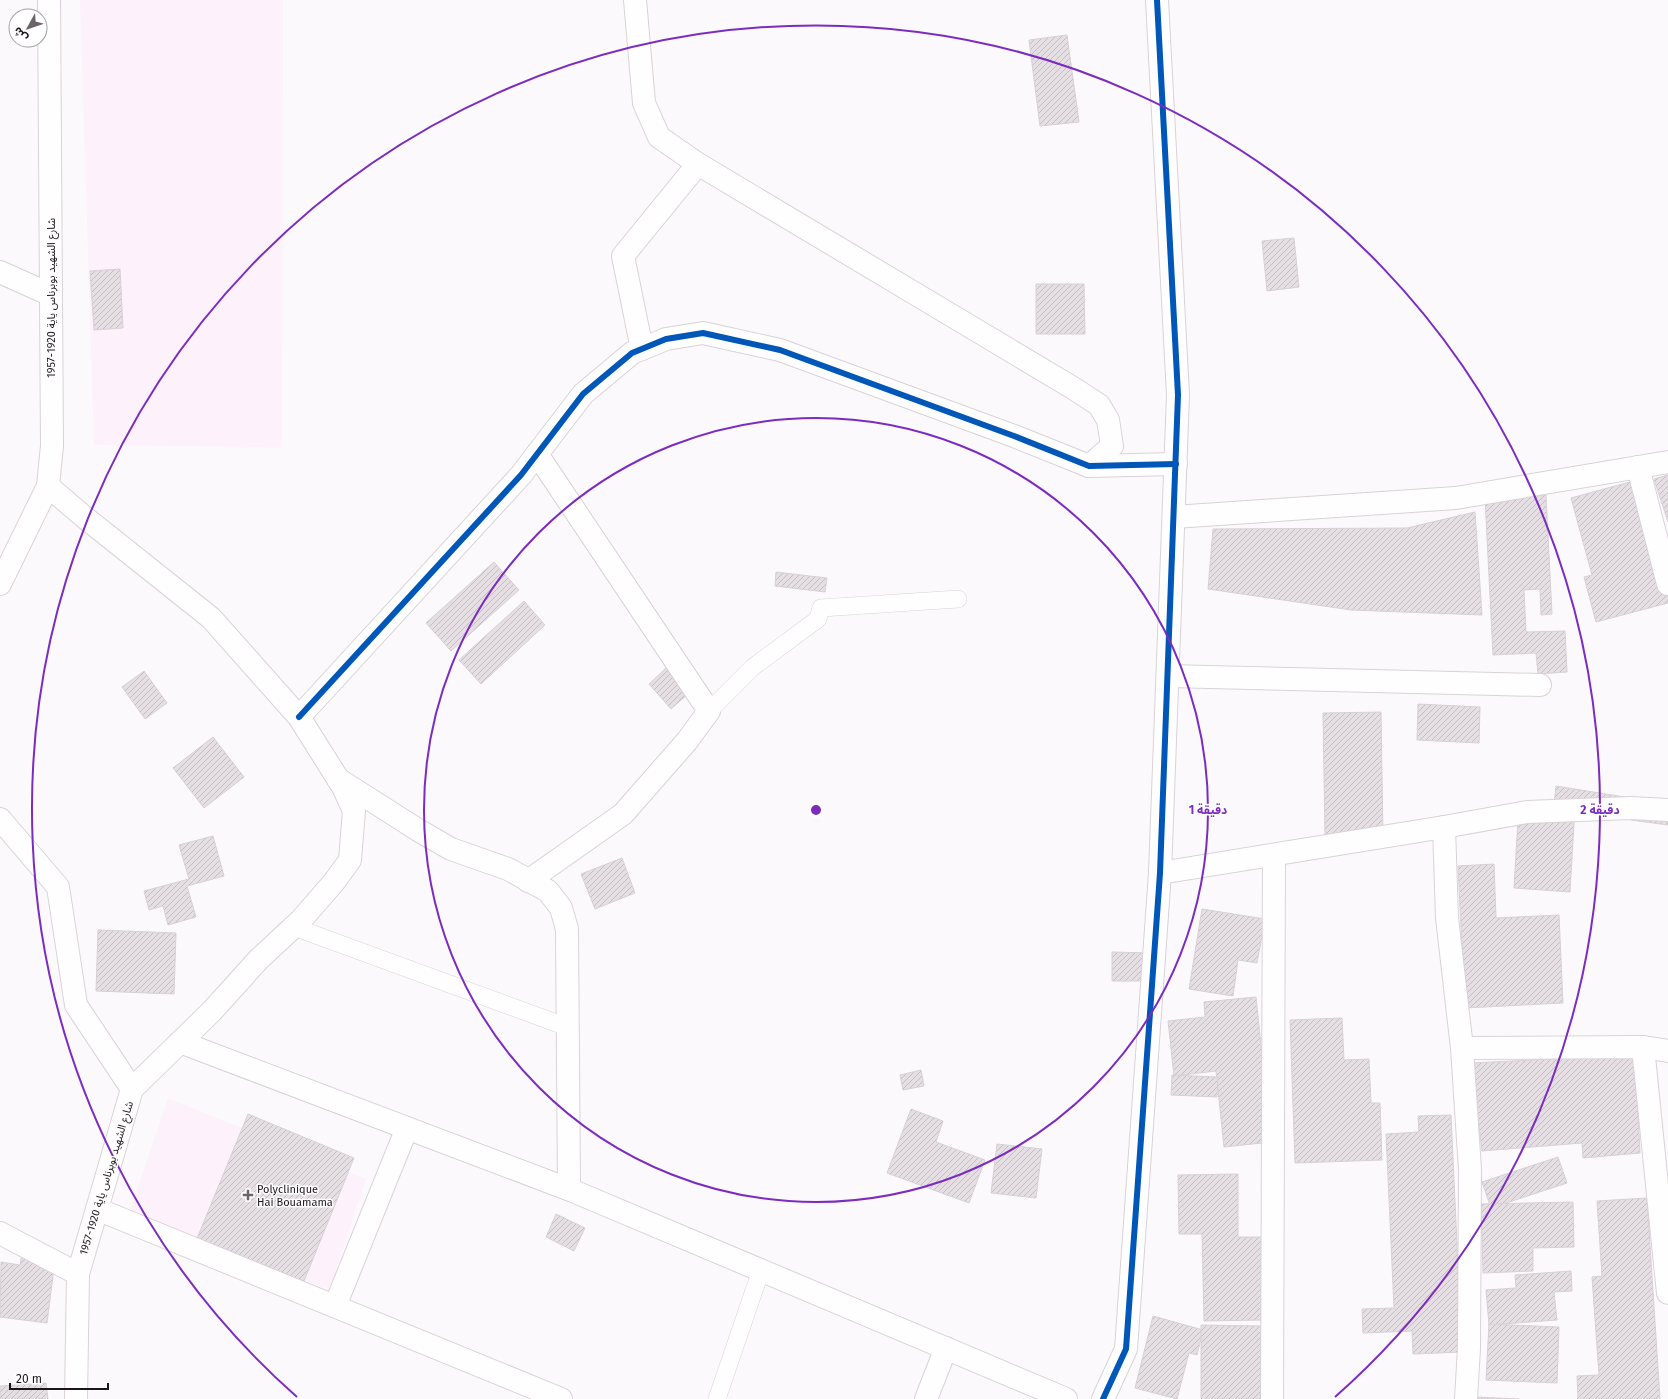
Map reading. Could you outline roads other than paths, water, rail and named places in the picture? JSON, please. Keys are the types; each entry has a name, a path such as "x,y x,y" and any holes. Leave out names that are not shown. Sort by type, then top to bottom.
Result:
{"street":[{"name":"شارع الشهيد بوبرناس ياية 1920-1957","path":"0,584 48,486 52,446 49,0"},
{"path":"635,0 644,103 659,137 698,164 1099,405 1108,420 1112,446 1089,466"},
{"path":"1103,1399 1126,1348 1160,873 1168,676 1178,395 1157,0"},
{"path":"642,349 623,256 698,164"},
{"path":"0,272 51,295"},
{"path":"299,717 495,504 537,454 583,394 632,353 666,339 704,333 780,350 1014,436 1089,466 1176,464"},
{"path":"528,880 624,814 687,741 709,711 537,454"},
{"path":"1174,517 1456,498 1668,462"},
{"path":"1638,467 1668,584"},
{"path":"48,486 83,516 211,618 299,717 343,787 354,811 350,860 334,882 294,927 258,960 212,1011 132,1089"},
{"path":"1168,676 1540,684"},
{"path":"338,779 418,830 451,849 508,869 548,891 561,908 567,929 569,1189"},
{"path":"1160,873 1527,812 1631,808 1668,810"},
{"name":"شارع الشهيد بوبرناس ياية 1920-1957","path":"0,819 58,887 76,1005 132,1089 78,1274 77,1399"},
{"path":"1444,827 1447,918 1462,1048 1470,1170 1469,1348 1466,1399"},
{"path":"1272,1399 1274,854"},
{"path":"180,1042 569,1189 1066,1399"},
{"path":"1462,1048 1643,1046 1668,1051"},
{"path":"1643,1046 1662,1169 1668,1292"},
{"path":"335,1306 407,1128"},
{"path":"97,1209 561,1399"},
{"path":"0,1233 78,1274"},
{"path":"926,1399 946,1348"}],"lane":[{"path":"709,711 753,667 818,619 820,608 958,599"},
{"path":"294,927 568,1027"},
{"path":"717,1399 761,1270"}],"place":[{"name":"Polyclinique Hai Bouamama","path":"248,1195"}]}
